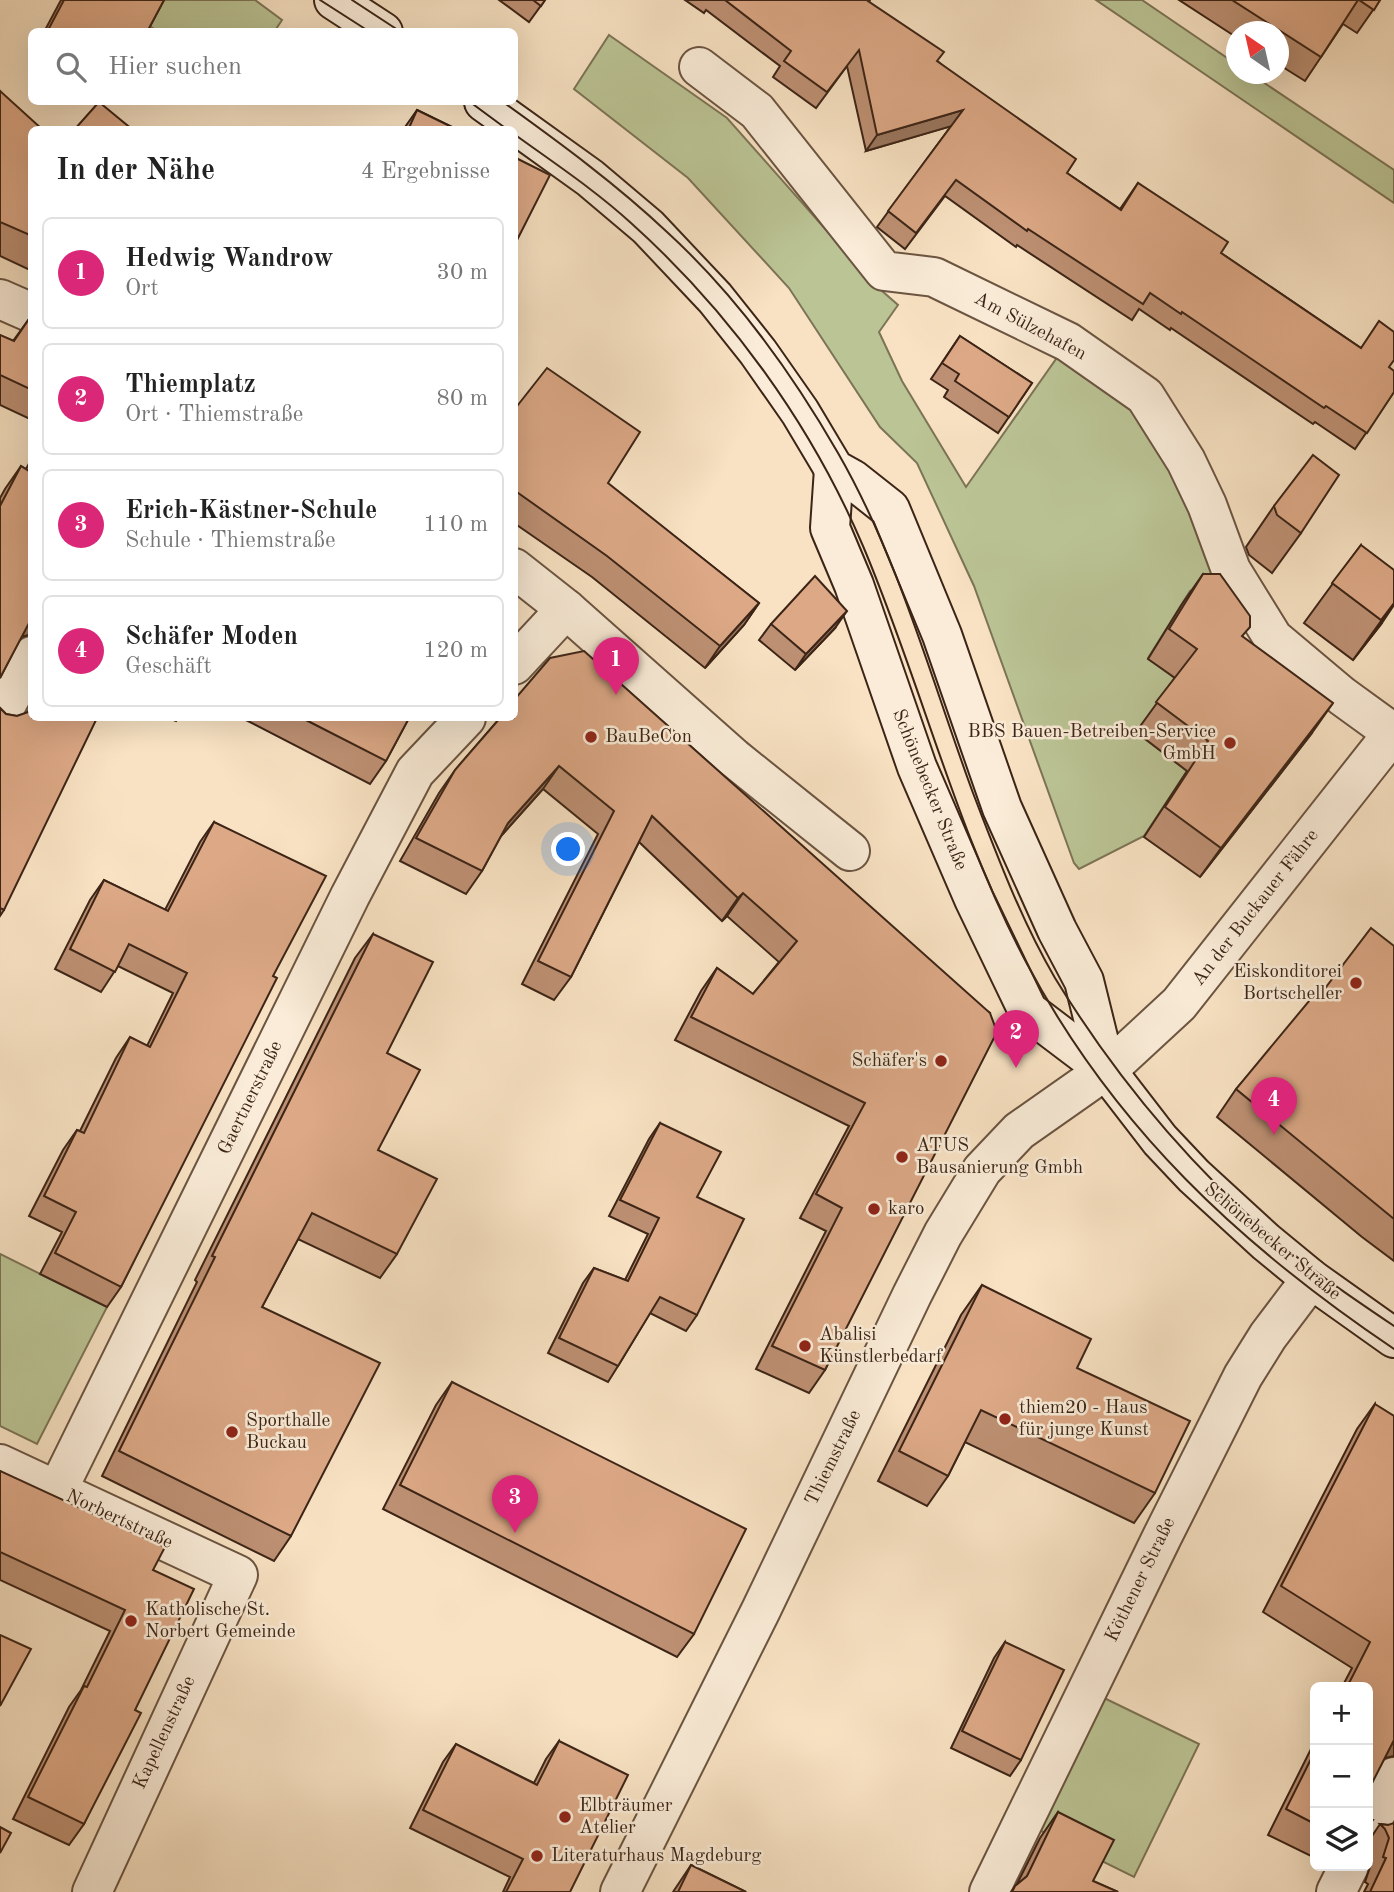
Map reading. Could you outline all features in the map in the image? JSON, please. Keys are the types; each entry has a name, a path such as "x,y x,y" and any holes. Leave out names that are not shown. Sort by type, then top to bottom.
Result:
{"street":[{"path":"334,0 377,28"},
{"name":"Am Sülzehafen","path":"699,68 757,111 884,271 934,277 1068,342 1144,396 1186,461 1207,505 1231,570 1273,638 1342,696 1393,733"},
{"name":"Schönebecker Straße","path":"488,105 517,126"},
{"name":"Schönebecker Straße","path":"518,126 590,178 666,245 715,298 758,352 800,412 834,469 852,479 890,509 942,635 1002,808 1084,981 1105,1070"},
{"path":"0,299 28,311"},
{"name":"Schönebecker Straße","path":"834,469 830,528 854,585 917,767 974,899 1028,1011 1105,1070 1160,1140 1194,1176 1265,1242 1311,1279 1394,1338"},
{"path":"518,571 566,609 734,758 850,851"},
{"path":"518,661 566,609"},
{"path":"0,718 28,664"},
{"name":"Gaertnerstraße","path":"57,1491 344,909 409,783 415,772 463,721"},
{"name":"An der Buckauer Fähre","path":"1105,1070 1159,1025 1179,1004 1393,733"},
{"name":"Thiemstraße","path":"620,1892 767,1598 912,1295 961,1202 982,1171 1019,1131 1105,1070"},
{"name":"Köthener Straße","path":"989,1892 1167,1524 1243,1376 1268,1336 1311,1279"},
{"name":"Norbertstraße","path":"0,1464 238,1575"},
{"name":"Kapellenstraße","path":"92,1892 238,1575"},
{"path":"1373,1819 1394,1777"},
{"path":"1336,1892 1346,1871"}],"green space":[{"path":"164,0 255,0 282,20 277,28 150,26"},
{"path":"1096,0 1142,0 1226,57 1226,84 1266,84 1394,170 1394,203"},
{"path":"609,35 727,118 873,283 898,305 879,332 902,381 966,487 1068,342 1145,396 1231,570 1190,591 1148,658 1176,679 1136,732 1187,771 1144,836 1079,869 1074,863 974,586 917,463 880,427 789,288 688,178 574,89"},
{"path":"0,1254 107,1307 37,1444 0,1426"},
{"path":"1102,1697 1199,1744 1134,1877 1037,1829"}],"building":[{"path":"64,0 164,0 149,28 49,28"},
{"path":"533,0 545,0 541,6"},
{"path":"725,0 869,0 944,52 937,61 1076,159 1067,173 1121,210 1138,183 1228,242 1221,253 1361,348 1379,321 1394,332 1394,360 1389,367 1394,371 1394,392 1367,433 1326,406 1324,408 1150,293 1143,304 1028,229 1027,231 956,180 916,233 888,211 963,110 877,135 859,50 827,92 784,61 791,51"},
{"path":"1232,0 1358,0 1321,57 1289,37 1289,21 1265,21"},
{"path":"1359,0 1380,0 1374,10"},
{"path":"0,91 39,126 28,126 28,234 0,222"},
{"path":"96,105 103,105 128,126 78,126"},
{"path":"417,110 450,126 410,126"},
{"path":"518,159 550,175 518,238"},
{"path":"28,320 28,388 0,375 0,335 14,341"},
{"path":"960,336 1032,383 1009,417 955,381 959,374 942,363"},
{"path":"547,368 640,432 608,483 759,603 720,646 607,556 518,493 518,405"},
{"path":"1313,455 1339,475 1301,533 1277,515 1274,506"},
{"path":"21,466 28,470 28,625 0,678 0,506"},
{"path":"1361,545 1394,570 1394,603 1381,620 1332,583"},
{"path":"1203,574 1220,574 1250,616 1250,627 1242,636 1333,703 1221,848 1165,807 1208,741 1156,702 1197,649 1169,629"},
{"path":"815,576 847,611 806,654 771,624"},
{"path":"584,651 990,1013 997,1032 825,1370 772,1346 842,1208 816,1194 865,1103 691,1017 717,968 753,994 797,941 743,893 738,898 652,816 571,977 538,961 614,811 559,766 508,823 482,871 416,838 455,770 497,721 518,721 518,695 550,658"},
{"path":"0,708 6,714 17,716 28,712 28,721 96,721 4,910 0,908"},
{"path":"308,721 407,721 386,761"},
{"path":"214,822 326,876 273,976 277,978 121,1287 55,1253 76,1212 44,1196 77,1130 84,1133 130,1037 150,1047 187,973 129,944 115,972 70,949 104,880 168,911"},
{"path":"1371,928 1394,946 1394,1219 1236,1089 1319,989 1323,991"},
{"path":"373,934 433,962 387,1053 420,1070 378,1150 437,1179 397,1254 312,1213 262,1307 380,1363 291,1536 119,1451 215,1257 212,1256"},
{"path":"660,1123 721,1152 697,1197 744,1219 697,1315 660,1297 618,1366 559,1338 594,1268 628,1281 659,1218 620,1200"},
{"name":"thiem20 - Haus für junge Kunst","path":"982,1285 1091,1339 1077,1368 1190,1421 1155,1493 981,1410 948,1476 899,1451"},
{"path":"452,1382 746,1529 694,1634 400,1485"},
{"path":"1375,1404 1394,1416 1394,1740 1373,1781 1373,1682 1350,1682 1370,1642 1281,1586"},
{"path":"0,1471 165,1547 153,1570 194,1589 135,1710 141,1713 84,1824 28,1797 125,1610 0,1552"},
{"path":"0,1635 31,1649 0,1706"},
{"path":"1005,1642 1064,1670 1021,1760 962,1731"},
{"path":"559,1741 628,1775 570,1892 506,1892 523,1859 423,1810 456,1744 537,1785"},
{"path":"1310,1761 1310,1821 1286,1809"},
{"path":"1058,1812 1114,1840 1093,1881 1118,1892 1012,1892 1027,1876"},
{"path":"1394,1823 1394,1892 1370,1892 1386,1858 1383,1857 1389,1838 1380,1824"},
{"path":"0,1827 11,1833 0,1853"},
{"path":"691,1865 746,1892 678,1892"}],"tram line":[{"path":"320,0 364,28"},
{"path":"352,0 395,28"},
{"path":"474,105 503,126"},
{"path":"507,105 608,181 692,256 761,336 802,394 860,493 879,535 913,620 973,793 1020,910 1055,978 1101,1048 1152,1114 1238,1206 1299,1259 1394,1326"},
{"path":"518,137 603,199 667,257 734,332 793,414 819,457 863,546 959,808 1001,912 1061,1022 1099,1078 1185,1179 1233,1225 1284,1268 1394,1349"}],"place":[{"name":"Hedwig Wandrow","path":"616,695"},
{"name":"BauBeCon","path":"591,737"},
{"name":"BBS Bauen-Betreiben-Service GmbH","path":"1230,743"},
{"name":"Eiskonditorei Bortscheller","path":"1356,983"},
{"name":"Schäfer's","path":"941,1061"},
{"name":"Thiemplatz","path":"1016,1068"},
{"name":"Schäfer Moden","path":"1274,1135"},
{"name":"ATUS Bausanierung Gmbh","path":"902,1157"},
{"name":"karo","path":"874,1209"},
{"name":"Abalisi Künstlerbedarf","path":"805,1346"},
{"name":"thiem20 - Haus für junge Kunst","path":"1005,1419"},
{"name":"Sporthalle Buckau","path":"232,1432"},
{"name":"Erich-Kästner-Schule","path":"515,1533"},
{"name":"Katholische St. Norbert Gemeinde","path":"131,1621"},
{"name":"Elbträumer Atelier","path":"565,1817"},
{"name":"Literaturhaus Magdeburg","path":"537,1856"}]}
